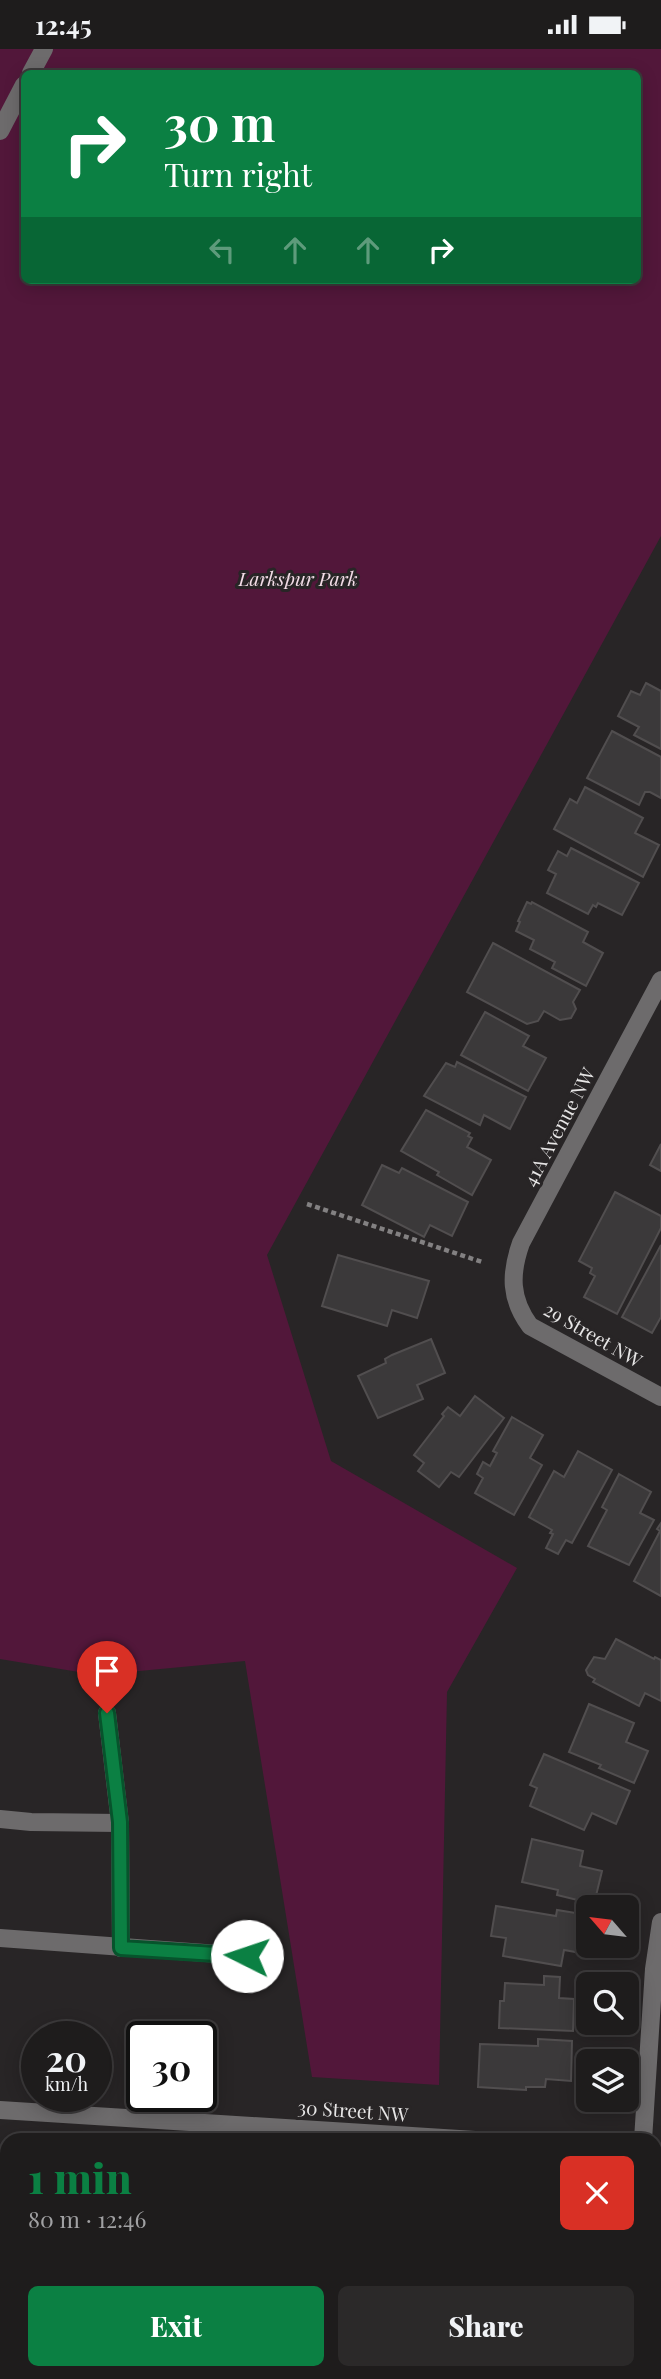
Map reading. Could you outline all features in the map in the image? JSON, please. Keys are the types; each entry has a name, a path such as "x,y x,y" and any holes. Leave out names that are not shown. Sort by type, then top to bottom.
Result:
{"street":[{"path":"33,70 44,49"},
{"path":"0,131 21,91"},
{"name":"41A Avenue NW","path":"515,1299 512,1284 521,1243 661,980"},
{"name":"29 Street NW","path":"515,1299 530,1326 661,1397"},
{"path":"107,1713 120,1822 121,1948"},
{"path":"0,1819 31,1822 120,1822"},
{"path":"643,2133 654,1969 661,1922"},
{"path":"0,1938 273,1958"},
{"name":"30 Street NW","path":"1,2114 258,2133"}],"path":[{"path":"307,1204 482,1262"}],"green space":[{"name":"Larkspur Park","path":"0,49 661,49 661,536 267,1255 331,1461 517,1568 447,1692 439,2085 312,2077 245,1661 97,1675 0,1659"}],"building":[{"path":"646,683 661,691 661,749 634,735 639,727 618,716 631,691 640,695"},
{"path":"612,731 661,757 661,798 645,792 639,805 587,778"},
{"path":"585,787 643,818 635,833 659,845 643,877 554,829 570,799 577,803"},
{"path":"571,848 639,883 622,915 598,903 596,907 593,905 588,914 547,893 556,874 548,870 558,851 567,856"},
{"path":"527,902 532,902 588,932 583,942 603,953 586,986 552,968 555,962 530,949 534,940 516,931"},
{"path":"493,943 580,990 573,1002 576,1009 571,1018 560,1020 544,1011 538,1021 527,1024 467,992"},
{"path":"485,1012 529,1036 523,1046 546,1058 528,1091 461,1055"},
{"path":"457,1062 526,1097 510,1129 484,1115 480,1125 424,1096 446,1063 455,1067"},
{"path":"426,1110 470,1133 468,1136 472,1138 467,1147 491,1160 472,1195 437,1175 439,1172 401,1151"},
{"path":"661,1144 661,1171 650,1165"},
{"path":"382,1165 399,1173 402,1168 468,1202 452,1236 430,1225 424,1237 362,1205"},
{"path":"615,1192 661,1216 661,1228 617,1314 584,1297 595,1276 590,1273 592,1268 579,1261"},
{"path":"661,1245 661,1317 652,1333 622,1317"},
{"path":"338,1255 429,1281 417,1318 392,1310 387,1326 322,1306"},
{"path":"431,1339 445,1373 417,1385 423,1399 378,1418 358,1376 386,1363 385,1359 392,1355"},
{"path":"475,1396 504,1418 459,1477 451,1472 439,1487 418,1471 424,1463 414,1455 448,1407 460,1416"},
{"path":"512,1417 543,1435 530,1458 542,1465 514,1515 475,1493 483,1478 477,1474 483,1462 490,1466 497,1453 493,1451"},
{"path":"578,1451 612,1470 572,1543 566,1540 558,1554 546,1548 553,1534 550,1533 552,1530 529,1517 554,1471 564,1477"},
{"path":"619,1474 651,1492 640,1513 654,1520 629,1565 588,1546 607,1510 602,1507"},
{"path":"661,1523 661,1596 634,1581 660,1531 657,1529"},
{"path":"616,1639 661,1660 661,1701 645,1693 639,1706 593,1682 595,1679 588,1675 586,1670 594,1657 605,1659"},
{"path":"589,1704 634,1723 626,1742 648,1751 634,1783 569,1752"},
{"path":"544,1754 630,1791 616,1824 592,1813 584,1830 530,1806 537,1788 530,1785"},
{"path":"532,1839 583,1851 580,1866 602,1871 596,1895 576,1895 576,1900 557,1895 558,1890 522,1882"},
{"path":"496,1906 556,1916 557,1910 576,1913 576,1952 564,1950 561,1966 503,1956 506,1938 491,1936"},
{"path":"544,1976 560,1977 559,1998 574,1999 573,2031 499,2028 500,2001 504,2001 505,1983 544,1985"},
{"path":"538,2039 572,2041 571,2081 546,2079 545,2087 526,2087 526,2090 478,2087 480,2044 538,2046"}],"route":[{"path":"107,1713 120,1822 121,1948 247,1956"}]}
